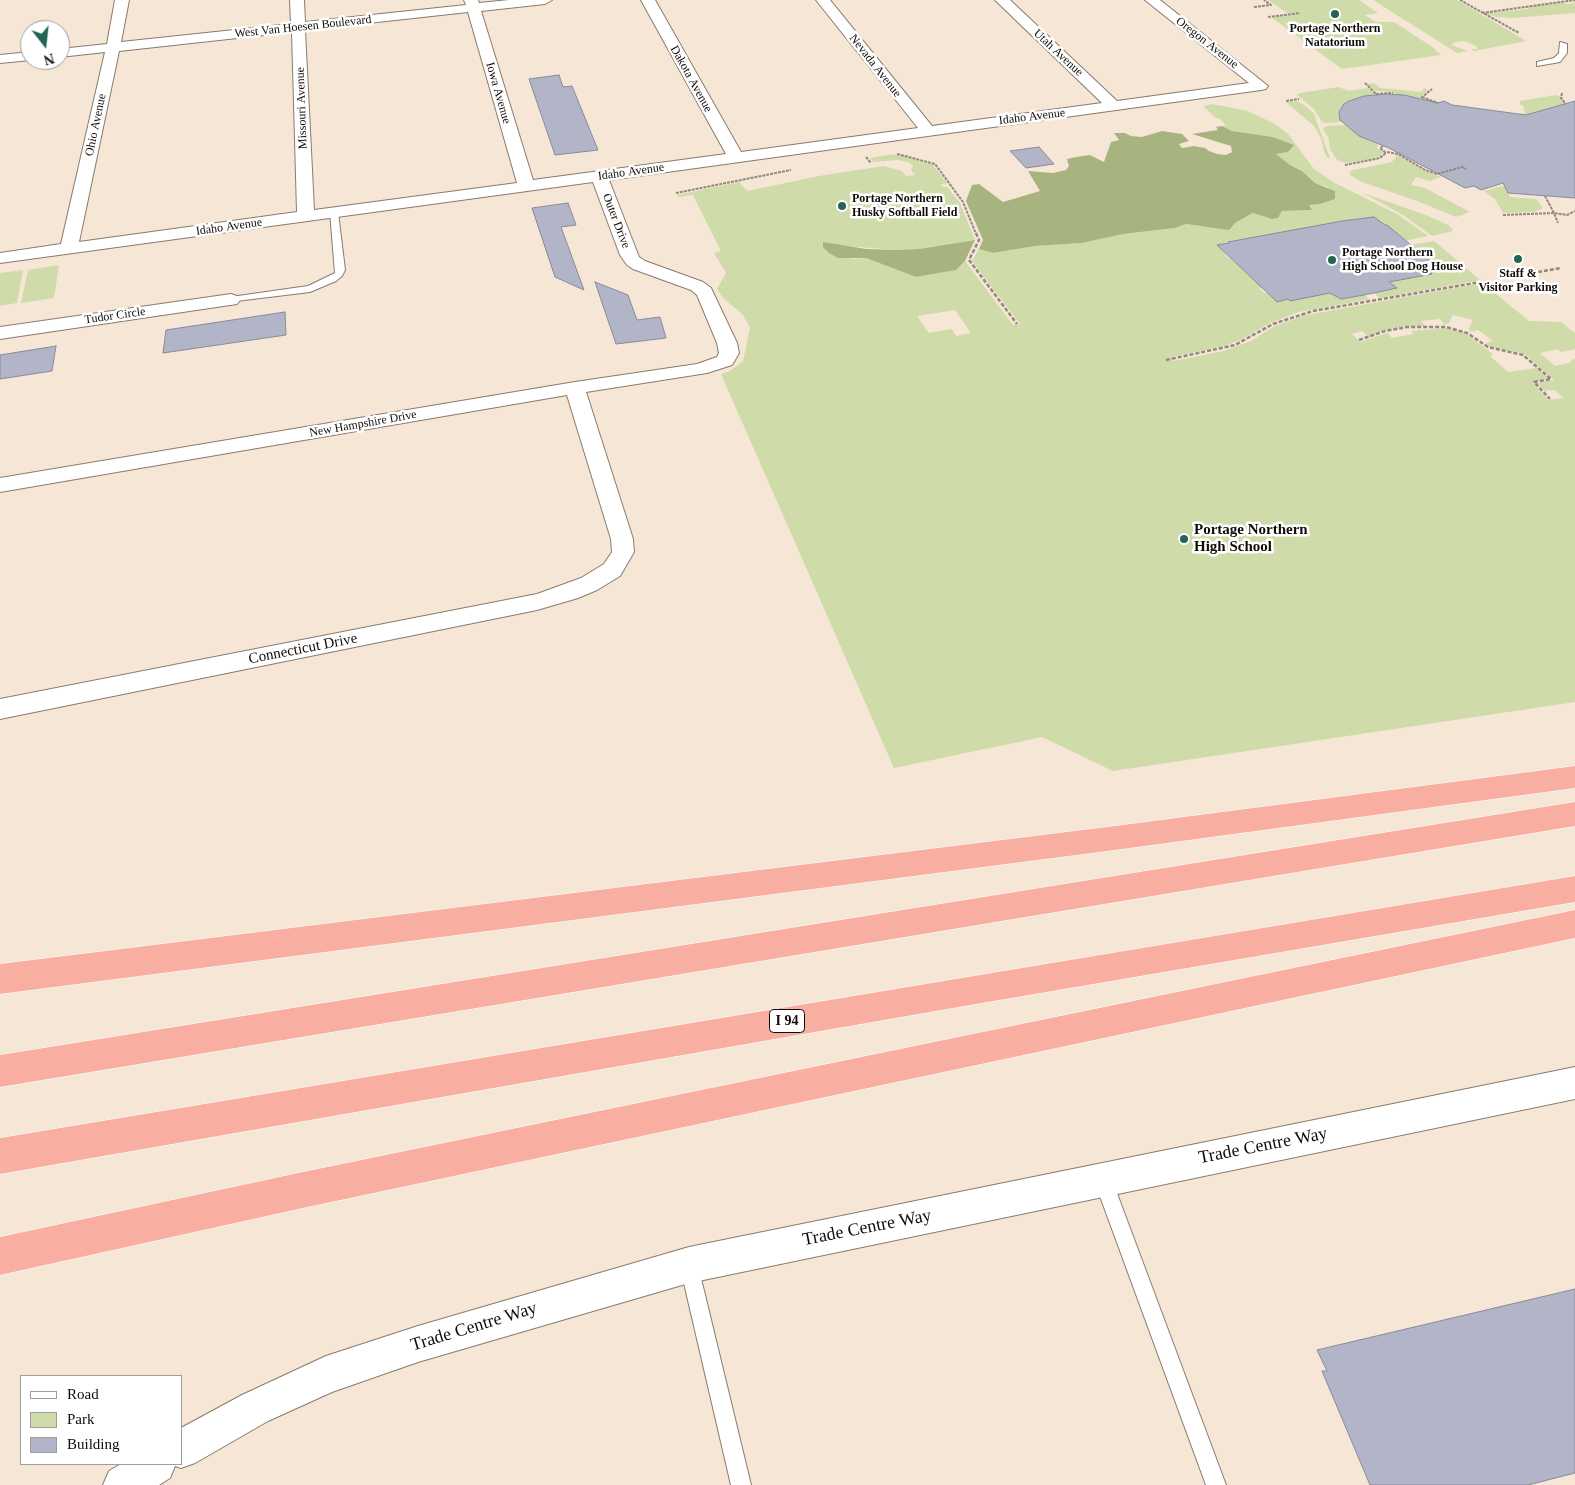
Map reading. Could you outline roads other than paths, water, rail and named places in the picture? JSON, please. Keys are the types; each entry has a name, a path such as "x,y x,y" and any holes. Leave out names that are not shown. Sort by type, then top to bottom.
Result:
{"highway":[{"path":"0,979 1124,837 1575,776"},
{"path":"0,1071 1575,814"},
{"name":"I 94","path":"0,1156 976,989 1575,889"},
{"path":"0,1256 313,1188 1575,924"}],"street":[{"name":"Ohio Avenue","path":"69,249 122,0"},
{"name":"Missouri Avenue","path":"297,0 306,216"},
{"name":"West Van Hoesen Boulevard","path":"70,52 299,27 472,4 545,0"},
{"name":"Dakota Avenue","path":"648,0 736,157"},
{"name":"Nevada Avenue","path":"823,0 928,131"},
{"name":"Utah Avenue","path":"1002,0 1114,106"},
{"name":"Oregon Avenue","path":"1152,0 1262,86"},
{"name":"Iowa Avenue","path":"472,4 526,186"},
{"path":"0,59 20,57"},
{"name":"Idaho Avenue","path":"0,258 1262,86"},
{"name":"Outer Drive","path":"599,176 633,261 639,265 697,286 705,292 727,343 729,353 725,361"},
{"name":"Tudor Circle","path":"0,333 231,300"},
{"name":"New Hampshire Drive","path":"0,485 574,388 700,369 725,361"},
{"name":"Connecticut Drive","path":"0,709 537,602 570,592 612,570 623,552 622,539 574,388"},
{"name":"Trade Centre Way","path":"182,1448 255,1408 326,1375 418,1344 689,1265 1157,1167 1575,1083"},
{"path":"123,1485 154,1465"}],"lane":[{"path":"1540,64 1557,60 1563,53 1563,44"},
{"path":"231,300 310,289 333,279 340,270 334,212"},
{"path":"1102,1180 1216,1485"},
{"path":"689,1265 741,1485"}],"place":[{"name":"Portage Northern Natatorium","path":"1335,14"},
{"name":"Portage Northern Husky Softball Field","path":"842,206"},
{"name":"Staff & Visitor Parking","path":"1518,259"},
{"name":"Portage Northern High School Dog House","path":"1332,260"},
{"name":"Portage Northern High School","path":"1184,539"}]}
